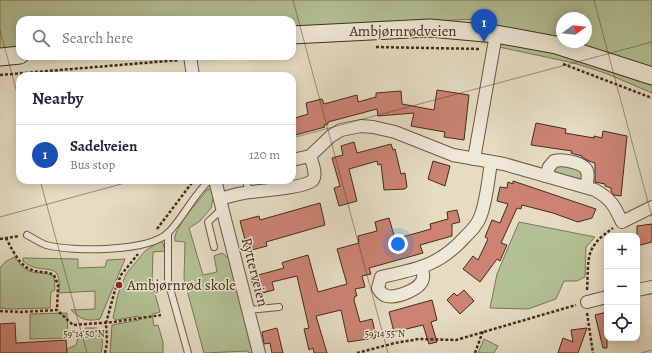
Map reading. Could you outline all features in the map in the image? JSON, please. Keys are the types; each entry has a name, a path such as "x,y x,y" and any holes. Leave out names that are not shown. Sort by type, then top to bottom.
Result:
{"street":[{"name":"Ambjørnrødveien","path":"296,35 430,28 494,42 556,45 652,76"},
{"path":"474,159 487,102 494,42"},
{"path":"0,57 16,55"},
{"path":"190,60 192,72"},
{"path":"296,159 310,156 331,136 341,130 361,126 381,128 453,155 491,163 504,164 595,190 610,199 622,222 652,207"},
{"path":"221,204 269,185 282,189 312,181 314,174 310,156"},
{"path":"546,176 549,167 554,161 562,160 585,167 588,174 586,187"},
{"path":"421,268 440,260 448,254 476,226 484,202 491,163"},
{"name":"Rytterveien","path":"216,184 259,353"},
{"path":"640,289 652,287"},
{"path":"587,302 604,298"}],"lane":[{"path":"27,235 45,244 58,247 107,248 145,245 168,233 207,184"},
{"path":"247,184 249,192"},
{"path":"214,246 208,222 221,204"},
{"path":"168,233 168,281 188,353"},
{"path":"248,310 279,307"}],"path":[{"path":"368,46 494,42"},
{"path":"34,72 168,60"},
{"path":"555,61 652,98"},
{"path":"0,75 16,74"},
{"path":"105,353 107,343 106,323 115,290 121,275 191,184"},
{"path":"593,353 587,302 590,250 600,237 622,222"},
{"path":"0,239 27,235"},
{"path":"6,238 16,257 24,265 32,270 49,272 54,275 58,285 57,310"},
{"path":"357,353 395,342 419,339 456,340 587,302"},
{"path":"0,311 21,312 57,310 73,325 106,323 161,315"},
{"path":"474,353 483,331"}],"green space":[{"path":"0,0 652,0 652,69 578,48 592,48 592,12 556,12 556,42 475,19 296,28 296,16 16,16 16,49 0,50"},
{"path":"502,43 521,46 597,65 652,83 652,93 605,73 574,63 499,47"},
{"path":"558,163 583,171 582,181 554,176 552,168"},
{"path":"211,188 214,194 211,208 200,221 189,228 203,275 217,272 214,256 222,253 232,261 255,353 249,353 248,351 204,353 184,279 185,242 175,241 175,236 187,215 207,190"},
{"path":"519,222 595,237 586,247 585,277 577,281 564,281 556,299 528,309 490,308 497,274"},
{"path":"160,241 163,243 165,251 153,252 152,283 160,312 152,314 154,326 158,325 163,342 163,353 110,353 112,325 139,320 138,316 116,320 113,318 118,294 126,274 145,251"},
{"path":"14,257 29,271 52,275 54,277 55,290 51,292 50,308 0,308 0,268 5,262"},
{"path":"23,258 78,259 78,268 105,267 107,260 125,259 100,319 87,320 81,318 71,310 95,309 95,291 59,293 59,282 54,271 30,266 23,261"},
{"path":"67,313 68,338 30,339 30,314"},
{"path":"85,328 97,328 101,334 101,353 67,353 67,349 76,345 79,334"},
{"path":"484,339 498,346 494,353 478,353"}],"building":[{"path":"437,90 469,95 464,140 444,137 445,132 411,126 414,113 378,116 377,109 328,122 328,124 324,125 325,127 296,135 296,118 308,114 306,103 322,99 324,104 357,95 358,102 376,97 376,93 401,91 402,104 434,110"},
{"path":"536,123 566,129 565,133 594,138 594,136 602,138 603,131 627,136 621,196 614,195 611,188 605,186 605,184 595,182 595,163 582,156 571,153 572,151 531,145"},
{"path":"354,142 357,153 391,144 393,150 395,149 401,174 405,173 407,187 405,189 384,190 381,164 378,165 377,161 349,169 357,201 339,206 334,188 340,186 332,158 343,155 341,146"},
{"path":"433,161 450,166 445,186 428,179"},
{"path":"513,181 596,209 592,218 578,222 553,213 522,205 521,209 517,208 501,243 507,245 500,261 497,259 480,282 463,269 473,256 478,260 488,239 485,237 492,220 500,223 508,204 497,201 500,187 507,188 508,182 513,184"},
{"path":"320,203 325,225 266,242 267,246 248,251 240,221 259,216 260,220"},
{"path":"457,210 460,222 452,224 452,236 420,245 423,253 369,268 371,274 362,276 365,287 355,289 357,296 355,296 354,300 360,322 372,319 376,336 375,338 348,342 341,310 316,316 327,353 314,353 313,348 309,350 304,329 309,328 297,276 272,282 274,290 255,295 251,277 284,268 282,263 308,255 318,292 347,284 337,249 359,243 358,236 377,231 375,222 389,218 395,239 431,229 430,224 448,219 447,212"},
{"path":"652,224 652,242 640,245 640,233 637,233 637,226"},
{"path":"464,290 474,301 460,314 447,300 454,293 457,296"},
{"path":"432,300 437,320 431,322 437,342 429,344 423,325 394,332 389,312"},
{"path":"604,313 604,341 607,341 607,348 603,348 595,315"},
{"path":"15,323 16,343 66,340 67,353 0,353 0,324"},
{"path":"277,328 283,353 272,353 270,343 264,344 262,332"},
{"path":"587,328 578,353 558,353 563,338 573,342 571,330"}],"place":[{"name":"Sadelveien","path":"484,42"},
{"name":"Ambjørnrød skole","path":"119,285"}]}
